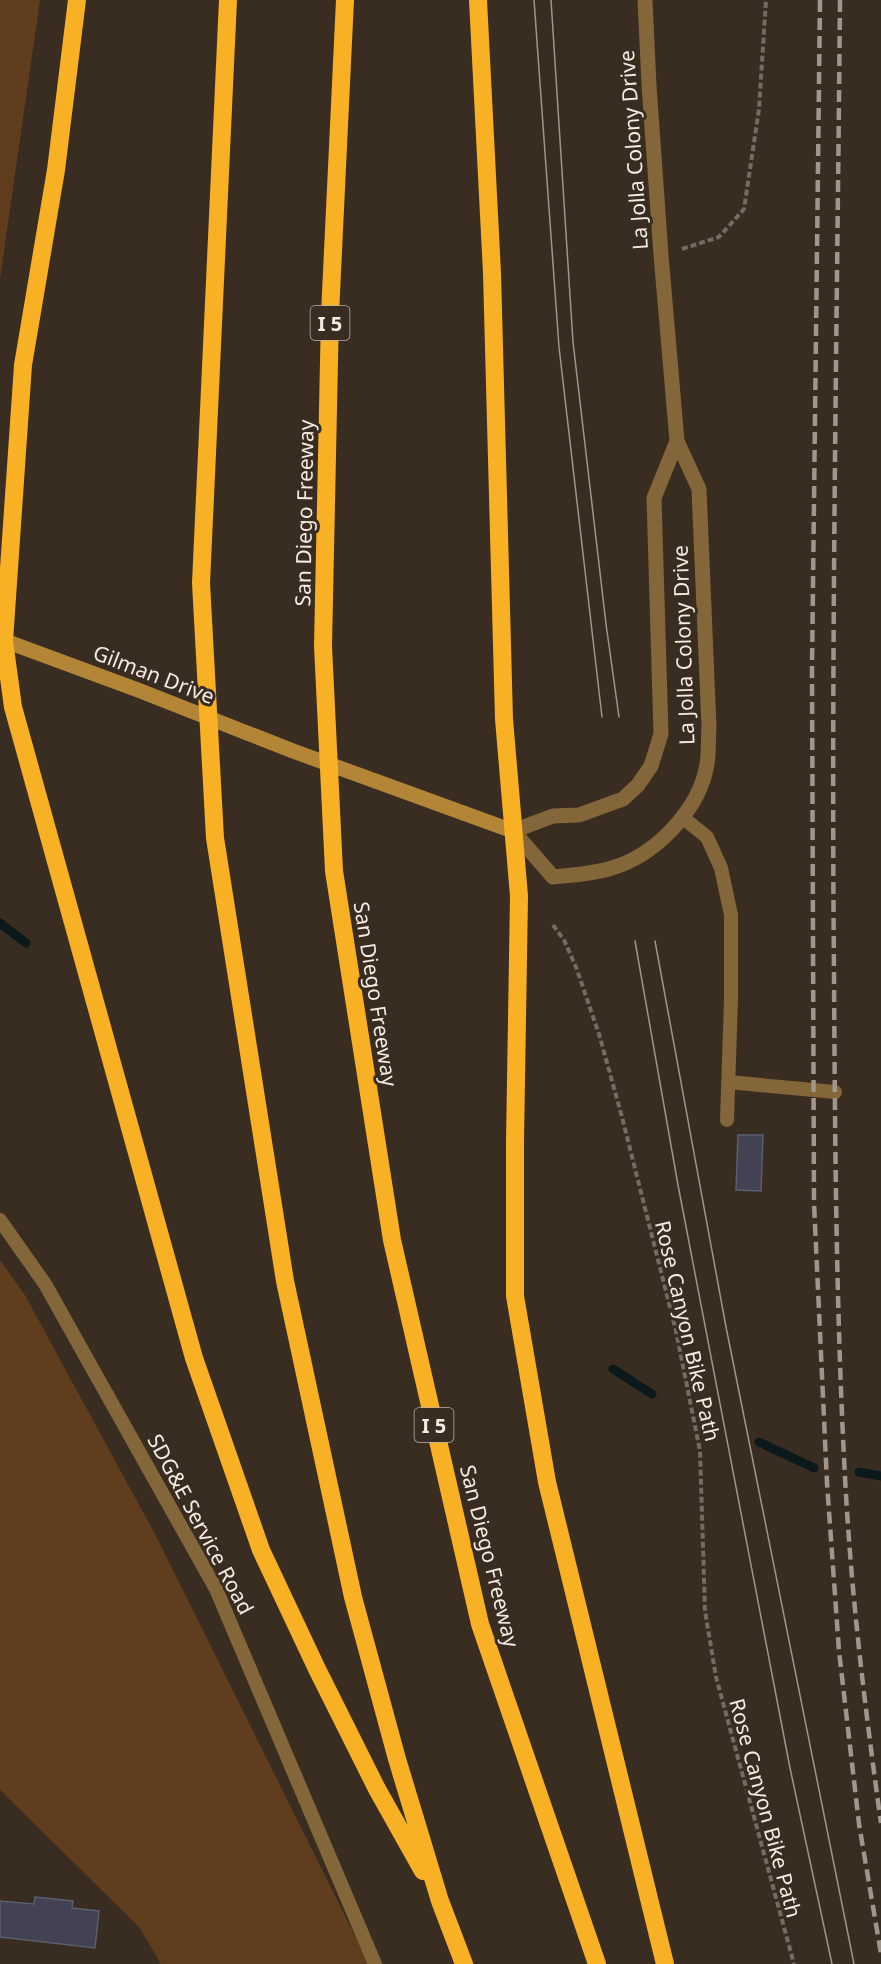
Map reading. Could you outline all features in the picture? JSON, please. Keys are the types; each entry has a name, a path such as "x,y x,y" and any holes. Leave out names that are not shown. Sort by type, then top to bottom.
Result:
{"highway":[{"path":"77,0 56,170 23,365 2,640 13,707 194,1358 261,1550 377,1789 440,1901"},
{"path":"228,0 201,583 215,838 285,1281 353,1597 397,1759 440,1901 464,1964"},
{"name":"San Diego Freeway","path":"345,0 330,314 323,646 334,871 392,1240 480,1624 597,1964"},
{"path":"478,0 492,273 504,718 519,896 515,1296 547,1482 665,1964"}],"main road":[{"name":"Gilman Drive","path":"2,640 293,751"},
{"name":"La Jolla Colony Drive","path":"293,751 513,831"}],"street":[{"name":"La Jolla Colony Drive","path":"645,0 661,255 677,441 699,489 709,727 707,764 698,793 682,817 651,847 633,860 615,868 592,874 553,877 513,831 553,816 579,815 623,799 638,785 651,766 661,734 654,498 677,441"}],"lane":[{"path":"682,817 707,837 722,868 731,915 727,1120"},
{"path":"728,1082 835,1092"},
{"name":"SDG&E Service Road","path":"0,1220 45,1284 216,1589 375,1964"}],"path":[{"path":"661,255 719,237 744,209 759,109 766,0"},
{"name":"Rose Canyon Bike Path","path":"553,925 564,940 576,967 599,1034 676,1331 700,1451 705,1611 716,1677 794,1964"}],"shaded area":[{"path":"0,0 40,0 0,279"},
{"path":"0,1260 25,1295 156,1536 369,1964 161,1964 140,1928 0,1790"}],"building":[{"path":"738,1135 763,1135 761,1191 736,1190"},
{"path":"35,1897 73,1901 72,1908 99,1911 95,1948 0,1937 0,1901 34,1904"}],"waterway":[{"path":"0,923 26,943"},
{"path":"613,1369 652,1394"},
{"path":"759,1442 814,1468"},
{"path":"859,1472 881,1476"}],"tram line":[{"path":"534,0 559,347 602,717"},
{"path":"551,0 573,342 619,717"},
{"path":"635,941 678,1185 790,1768 832,1964"},
{"path":"655,941 726,1327 854,1964"}],"railway":[{"path":"820,0 812,669 814,1203 827,1483 839,1651 859,1824 881,1954"},
{"path":"840,0 833,729 838,1288 842,1414 851,1564 864,1694 881,1823"}]}
